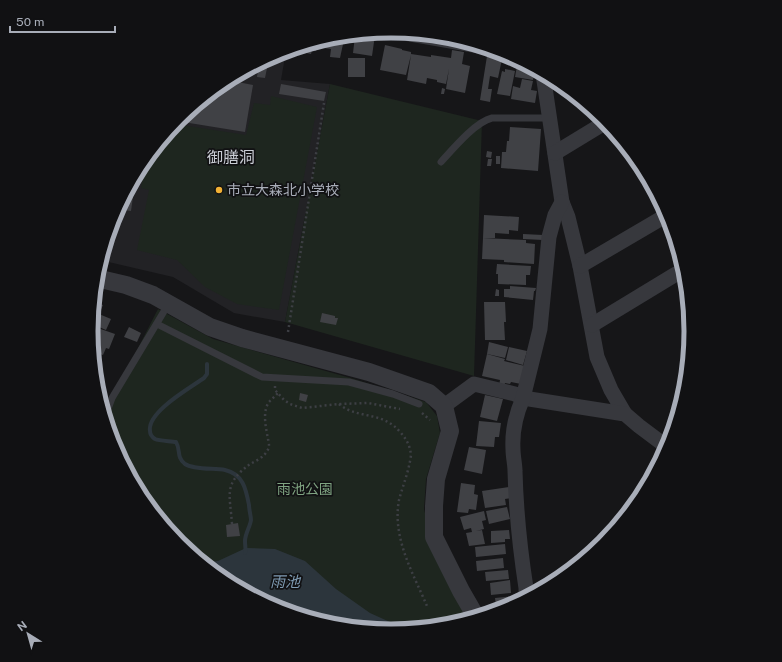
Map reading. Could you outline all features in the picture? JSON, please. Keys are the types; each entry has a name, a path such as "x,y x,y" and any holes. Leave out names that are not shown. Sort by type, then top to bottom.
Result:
{"street":[{"path":"544,81 562,202 568,218 580,266 597,357 611,390 625,414 662,443"},
{"path":"555,153 600,126"},
{"path":"526,591 515,495 513,448 515,425 540,328 549,237 555,215 562,202"},
{"path":"580,266 662,218"},
{"path":"592,325 676,274"},
{"path":"103,280 152,295 169,303 210,327 242,338 369,372 429,393 444,406 450,431 436,479 434,537 473,612"},
{"path":"444,406 474,384 515,394 523,398 625,414"}],"lane":[{"path":"440,162 461,140 485,120 492,118 550,118"},
{"path":"108,408 112,398 169,303"},
{"path":"157,324 262,377 349,382 393,394 419,404"}],"path":[{"path":"288,332 324,103"},
{"path":"274,378 275,390 284,400 290,404 302,408 368,403 402,409"},
{"path":"232,524 230,486 233,479 239,472 264,455 267,451 269,445 266,425 267,408 269,402 278,393"},
{"path":"339,404 346,410 386,420 398,429 407,439 411,455 399,500 399,529 405,555 427,606"},
{"path":"420,412 431,421"}],"shaded area":[{"name":"市立大森北小学校","path":"285,58 281,80 330,84 285,322 234,313 173,277 107,262 120,219 128,201 147,168 171,138 198,111 228,87 261,68 279,60"}],"green space":[{"path":"330,84 482,121 474,376 285,322"},
{"name":"市立大森北小学校","path":"271,96 317,107 279,310 237,304 205,287 177,260 137,250 149,190 141,188 143,174 171,138 183,125 246,135 254,103 270,105"},
{"name":"雨池公園","path":"158,309 213,339 354,379 426,402 437,416 440,433 426,479 424,509 436,559 467,614 429,621 391,624 334,618 315,614 279,602 244,585 228,575 198,551 171,524 147,494 128,461 120,443 107,403"}],"water":[{"name":"雨池","path":"246,548 275,549 305,561 336,589 370,613 390,622 391,624 334,618 315,614 279,602 244,585 212,562 218,561"}],"building":[{"path":"374,39 372,56 353,53 354,41"},
{"path":"343,43 340,58 330,57 331,49 324,48 325,46"},
{"path":"385,45 411,52 411,54 431,57 431,55 451,58 452,50 464,52 462,64 470,66 465,93 446,89 449,69 446,84 427,78 426,84 407,80 411,55 406,75 380,70"},
{"path":"317,48 316,51 312,50 311,54 303,52"},
{"path":"487,56 502,60 498,78 490,76 488,89 492,89 490,102 480,100"},
{"path":"348,58 365,58 365,77 348,77"},
{"path":"268,65 265,78 257,77 258,70"},
{"path":"517,66 534,75 533,80 515,77"},
{"path":"505,69 515,71 510,96 497,94 502,71 505,72"},
{"path":"522,79 533,81 531,90 537,91 535,103 511,99 513,86 520,88"},
{"path":"237,82 253,85 245,132 186,122 228,87"},
{"path":"281,84 326,92 324,101 279,94"},
{"path":"442,88 445,89 444,94 441,94"},
{"path":"510,127 541,129 538,171 501,168 502,152 506,152 507,141 509,141"},
{"path":"487,151 492,152 491,158 486,157"},
{"path":"496,156 500,156 500,164 496,164"},
{"path":"488,159 492,159 491,166 487,166"},
{"path":"134,190 131,211 124,210"},
{"path":"484,215 519,217 518,231 509,230 509,234 495,233 495,238 483,238"},
{"path":"523,234 543,235 543,240 523,239"},
{"path":"483,238 526,240 526,243 535,244 534,264 482,259"},
{"path":"497,264 531,266 530,275 526,275 526,285 498,284 498,274 496,274"},
{"path":"510,286 536,288 534,291 533,300 504,297 504,289 510,289"},
{"path":"496,289 499,290 499,296 495,296"},
{"path":"484,302 505,302 505,340 485,340"},
{"path":"100,304 103,305 99,314 111,319 106,330 98,327 99,312"},
{"path":"322,313 338,318 336,325 320,322"},
{"path":"129,327 141,333 137,342 124,337"},
{"path":"98,328 115,334 109,349 106,348 103,355 99,354"},
{"path":"489,342 508,347 505,358 487,354"},
{"path":"509,347 527,351 523,365 506,360"},
{"path":"487,354 505,359 504,361 525,366 521,384 511,382 510,384 505,383 504,387 499,386 500,380 482,376"},
{"path":"300,393 308,395 306,402 299,400"},
{"path":"485,395 503,399 497,421 480,417"},
{"path":"479,421 501,423 499,437 495,437 494,447 476,446"},
{"path":"469,447 486,450 482,474 464,470"},
{"path":"461,483 475,485 474,494 478,495 476,510 469,509 468,513 457,512"},
{"path":"509,487 511,498 505,499 506,505 485,508 482,491"},
{"path":"507,507 510,519 489,524 486,511"},
{"path":"484,511 486,520 482,521 484,529 476,531 482,530 485,544 469,546 466,533 472,532 471,528 464,530 460,517"},
{"path":"238,523 240,536 227,537 226,525"},
{"path":"509,530 510,539 505,539 505,542 491,543 491,531"},
{"path":"505,544 506,554 476,557 475,547"},
{"path":"503,558 504,568 477,571 476,561"},
{"path":"508,570 509,579 486,581 485,572"},
{"path":"510,580 511,593 491,595 490,583"},
{"path":"515,596 515,597 496,604 495,598"}],"waterway":[{"path":"207,364 207,374 204,378 180,394 162,409 155,416 151,424 150,432 151,436 155,439 176,442 180,459 185,464 199,468 225,470 231,472 240,479 247,493 251,518 245,538 245,553"}],"place":[{"name":"市立大森北小学校","path":"219,190"}],"district":[{"name":"御膳洞","path":"231,157"}]}
